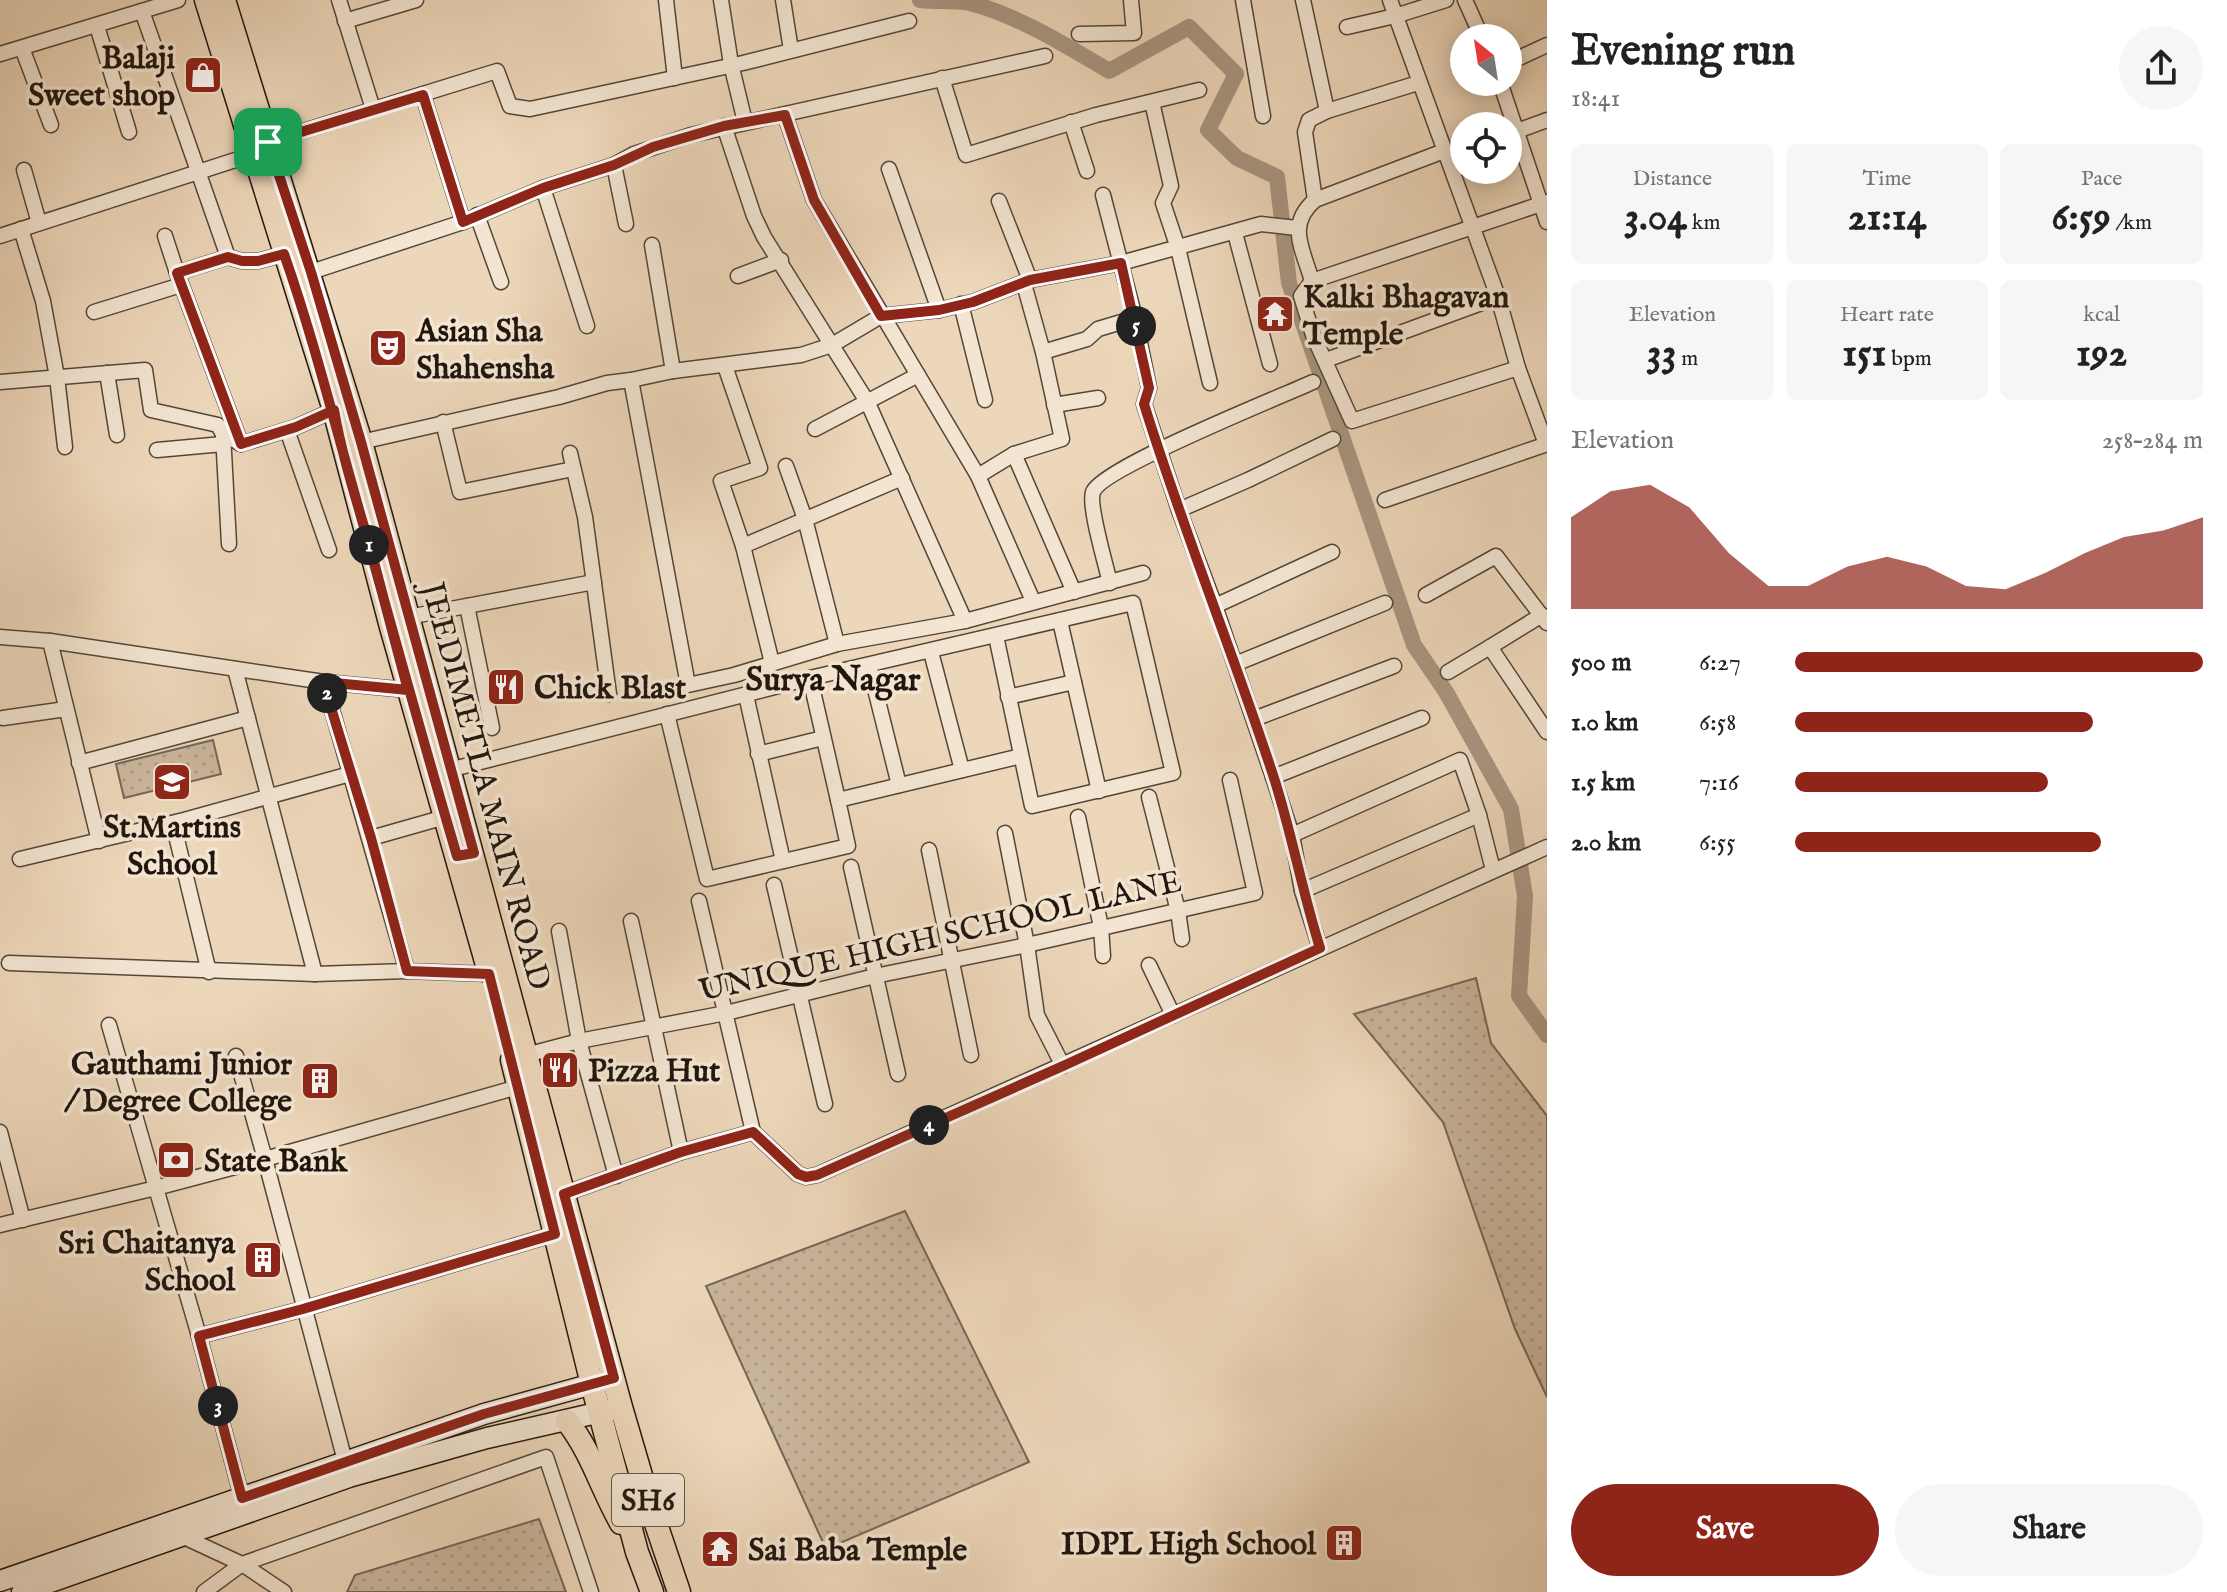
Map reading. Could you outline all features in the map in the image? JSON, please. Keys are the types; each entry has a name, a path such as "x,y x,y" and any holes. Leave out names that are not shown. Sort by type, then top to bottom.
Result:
{"main road":[{"name":"JEEDIMETLA MAIN ROAD","path":"206,0 311,272 361,442 449,770 489,974 592,1384 611,1410 679,1592"},
{"name":"JEEDIMETLA MAIN ROAD","path":"224,0 284,254 334,410 445,817 465,855 526,1055 614,1378 611,1410 637,1552 652,1592"},
{"path":"567,1421 588,1451 606,1497 637,1552"}],"street":[{"path":"0,54 97,26 146,7 178,0"},
{"path":"339,0 373,109"},
{"path":"345,21 416,0"},
{"path":"666,0 675,78"},
{"path":"721,0 731,64 745,122"},
{"path":"783,0 791,50"},
{"path":"1079,34 1134,33 1131,0"},
{"path":"1243,0 1263,116"},
{"path":"1303,0 1327,111"},
{"path":"1385,500 1546,444 1518,368 1473,225 1418,83 1390,0"},
{"path":"1347,27 1446,0"},
{"path":"1465,0 1476,24"},
{"path":"146,7 228,257"},
{"path":"0,236 198,173 373,109 497,71 510,106 530,109 675,78 909,21"},
{"path":"97,26 129,132"},
{"path":"1522,57 1547,45"},
{"path":"22,48 51,125"},
{"path":"311,272 463,222 543,188 614,165 653,147 724,126 1045,56"},
{"path":"942,78 966,155 1071,122 1199,90"},
{"path":"1315,200 1305,132 1309,120 1327,111 1418,83"},
{"path":"423,95 463,222"},
{"path":"1152,102 1171,186 1163,203 1178,248 1210,383"},
{"path":"785,115 814,200 978,476 1033,601"},
{"path":"1522,129 1547,120"},
{"path":"1071,122 1087,171"},
{"path":"724,126 764,237 868,403 965,621"},
{"path":"1522,144 1544,203 1547,222"},
{"path":"1312,281 1297,228 1305,209 1315,200 1444,151"},
{"path":"614,165 626,224"},
{"path":"889,169 939,310"},
{"path":"24,170 39,223"},
{"path":"543,188 587,326"},
{"path":"1103,195 1135,318 1149,388 1144,404 1292,835 1302,891 1320,948"},
{"path":"978,476 1014,454 1062,439 1027,282 999,201"},
{"path":"1518,368 1356,421 1349,417 1302,306 1302,292 1312,281 1544,203"},
{"path":"477,215 501,282"},
{"path":"361,442 559,397 607,383 673,371 801,355 832,345 881,316 939,310 1027,282 1121,263 1261,224 1297,228"},
{"path":"21,229 43,301 57,377 65,447"},
{"path":"1235,233 1270,364"},
{"path":"165,236 241,444"},
{"path":"652,245 673,371"},
{"path":"94,312 228,257 258,261 284,254"},
{"path":"738,276 781,260"},
{"path":"1326,360 1498,297"},
{"path":"961,304 985,400"},
{"path":"1043,352 1087,339 1098,329 1135,318"},
{"path":"725,366 760,468 721,481 743,546 772,663"},
{"path":"0,382 145,370 151,410 218,425 223,439 229,544"},
{"path":"107,373 117,435"},
{"path":"815,429 918,375"},
{"path":"631,380 688,685 734,675 837,644 965,621 1143,573"},
{"path":"1110,583 1091,500 1093,490 1105,479 1159,450 1313,382"},
{"path":"1054,405 1098,398"},
{"path":"157,450 223,439 241,444 287,430 334,410"},
{"path":"443,422 460,492 573,469"},
{"path":"287,430 329,550"},
{"path":"1179,510 1333,439"},
{"path":"570,453 585,517 609,694"},
{"path":"1014,454 1074,592"},
{"path":"786,466 805,519 837,644"},
{"path":"743,546 902,478"},
{"path":"1215,606 1332,552"},
{"path":"1426,595 1496,556 1544,619 1448,672"},
{"path":"408,617 594,582"},
{"path":"449,770 810,678 1133,603 1173,773 1032,806 996,636"},
{"path":"1235,664 1385,603"},
{"path":"467,606 492,728"},
{"path":"1060,621 1099,791"},
{"path":"0,637 50,641 324,682 408,690"},
{"path":"50,641 99,841"},
{"path":"1490,647 1547,732"},
{"path":"931,652 962,770"},
{"path":"869,665 899,785"},
{"path":"1254,719 1394,666"},
{"path":"235,669 315,974"},
{"path":"667,714 707,879 848,846 810,678"},
{"path":"324,682 407,971"},
{"path":"1008,697 1074,682"},
{"path":"746,695 783,861"},
{"path":"3,718 66,709"},
{"path":"79,763 248,718"},
{"path":"1273,777 1422,718"},
{"path":"758,754 823,738"},
{"path":"838,800 1021,756"},
{"path":"1292,835 1460,760 1493,870"},
{"path":"20,859 173,823 350,774"},
{"name":"UNIQUE HIGH SCHOOL LANE","path":"526,1055 1255,893 1230,780"},
{"path":"1149,797 1178,911 1182,939"},
{"path":"1302,891 1479,815"},
{"path":"371,838 445,817"},
{"path":"1078,817 1101,927 1103,956"},
{"path":"173,823 209,972"},
{"path":"1005,833 1037,1015 1063,1066"},
{"path":"699,901 753,1132 788,1166 806,1177 817,1175 1063,1066 1547,847"},
{"path":"929,850 971,1055"},
{"path":"851,867 898,1074"},
{"path":"774,885 825,1104"},
{"path":"631,921 681,1152"},
{"path":"559,931 579,1041 616,1176"},
{"path":"9,963 209,972 315,974 407,971 489,974"},
{"path":"1149,965 1173,1015"},
{"path":"109,1025 199,1336 242,1498"},
{"path":"236,1056 345,1461"},
{"path":"0,1225 265,1159 518,1087"},
{"path":"0,1132 23,1220"},
{"path":"564,1194 681,1152 753,1132"},
{"path":"199,1336 303,1309 555,1234"},
{"path":"0,1581 484,1414 614,1378"},
{"path":"22,1592 349,1477 487,1438 611,1410"},
{"path":"204,1592 242,1564 546,1457 591,1592"},
{"path":"184,1537 242,1564 284,1592"}],"shaded area":[{"path":"213,740 221,774 124,798 116,764"},
{"path":"1476,978 1491,1043 1547,1116 1547,1397 1515,1329 1443,1122 1354,1014"},
{"path":"905,1211 1029,1462 826,1549 706,1286"},
{"path":"539,1519 566,1592 347,1592 355,1575"}],"waterway":[{"path":"920,0 964,2 988,8 1041,32 1109,71 1189,27 1236,74 1208,130 1237,158 1277,177 1289,283 1414,645 1446,692 1511,809 1525,896 1519,996 1547,1035"}],"place":[{"name":"Balaji Sweet shop","path":"203,75"},
{"name":"Kalki Bhagavan Temple","path":"1275,314"},
{"name":"Asian Sha Shahensha","path":"388,348"},
{"name":"Chick Blast","path":"506,687"},
{"name":"St.Martins School","path":"172,782"},
{"name":"Pizza Hut","path":"560,1070"},
{"name":"Gauthami Junior / Degree College","path":"320,1081"},
{"name":"State Bank","path":"176,1160"},
{"name":"Sri Chaitanya School","path":"263,1260"},
{"name":"IDPL High School","path":"1344,1543"},
{"name":"Sai Baba Temple","path":"720,1549"}],"district":[{"name":"Surya Nagar","path":"833,678"}],"route":[{"path":"268,142 311,272 361,442 474,853 457,856 439,798 377,573 343,453 334,410 284,254 258,261 228,257 177,273 241,444 311,422 334,410 337,429 343,453 408,690 324,682 328,698 407,971 489,974 555,1234 303,1309 199,1336 242,1498 484,1414 614,1378 564,1194 681,1152 753,1132 798,1174 806,1177 817,1175 1320,948 1302,891 1292,835 1144,404 1149,388 1121,263 1030,280 973,302 939,310 881,316 814,200 785,115 724,126 653,147 614,165 543,188 463,222 423,95 268,142"}]}
